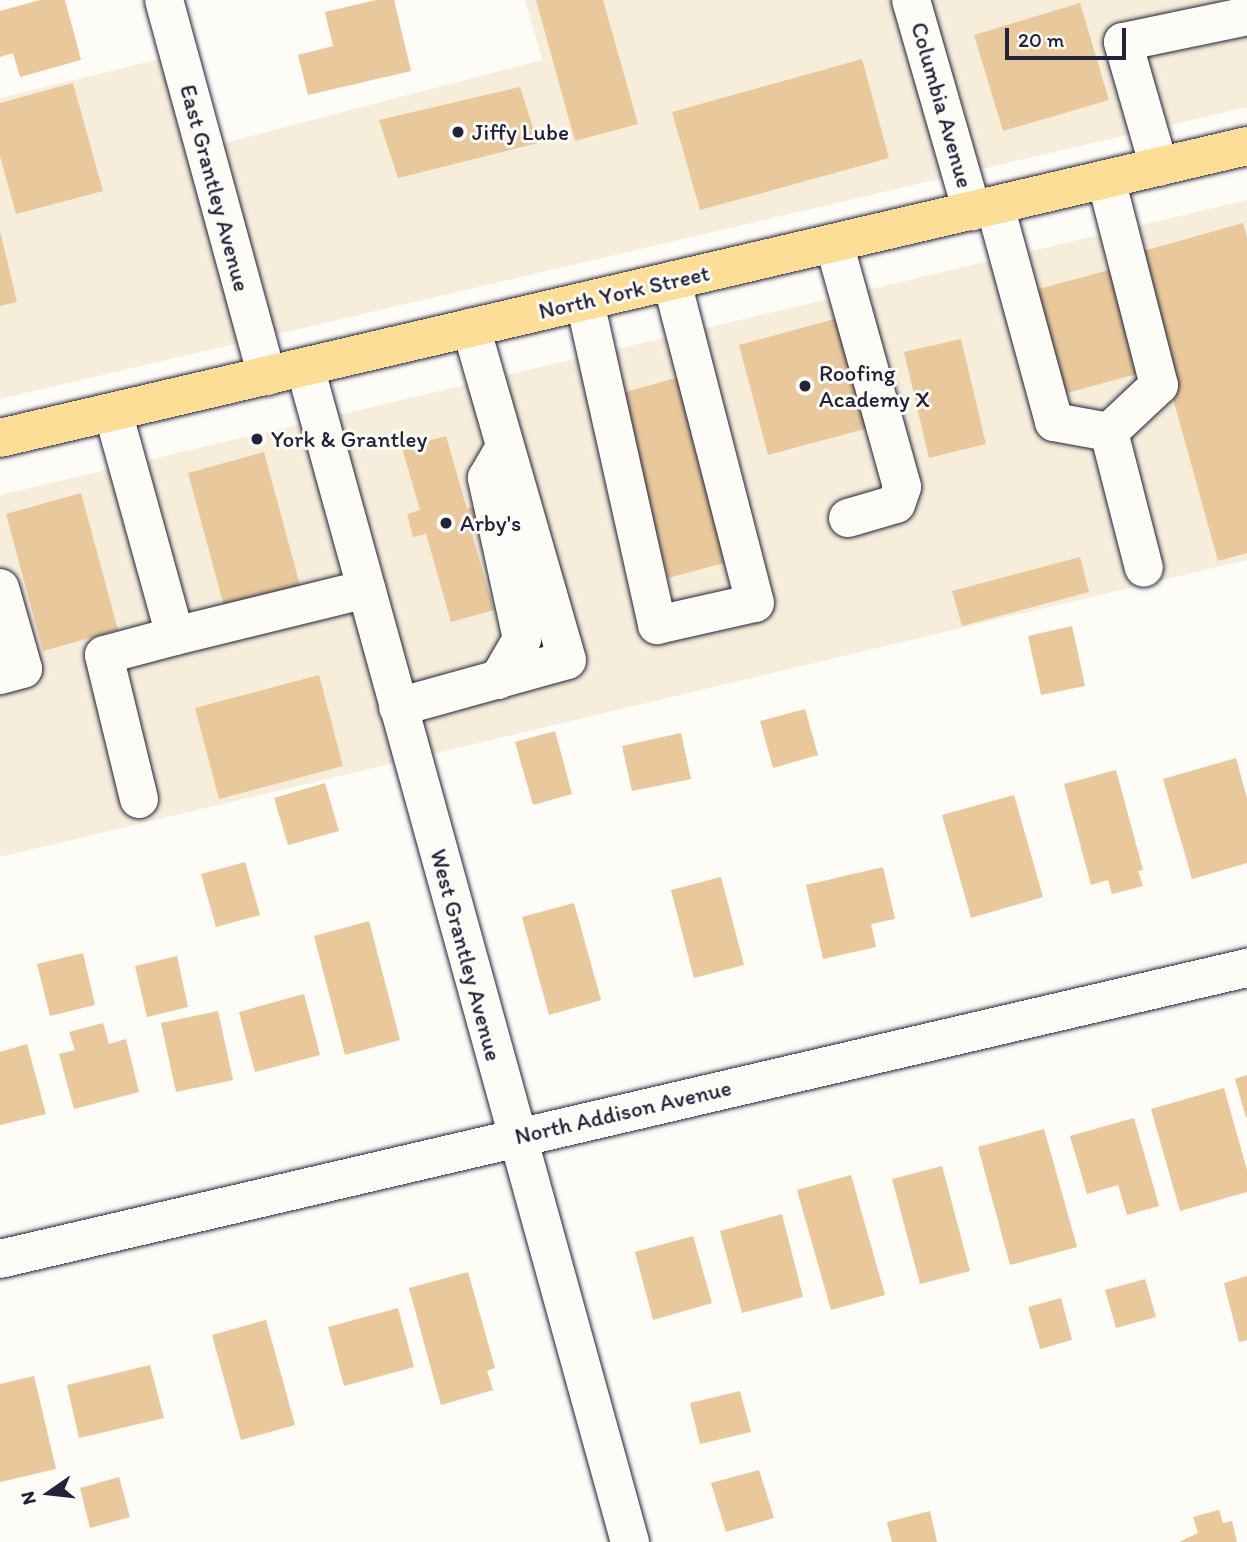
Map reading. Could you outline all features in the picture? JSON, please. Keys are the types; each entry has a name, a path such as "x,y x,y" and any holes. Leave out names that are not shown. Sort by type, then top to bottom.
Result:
{"main road":[{"name":"North York Street","path":"0,438 1247,146"}],"street":[{"name":"East Grantley Avenue","path":"164,0 267,376"},
{"name":"Columbia Avenue","path":"911,0 1054,422 1109,432"},
{"path":"1159,167 1123,42 1247,16"},
{"path":"1106,179 1159,385 1109,432 1144,568"},
{"path":"834,243 902,487 896,504 848,518"},
{"path":"585,302 657,625 755,603 672,281"},
{"path":"398,707 567,660 471,328"},
{"name":"West Grantley Avenue","path":"305,367 630,1542"},
{"path":"113,412 175,636"},
{"path":"498,680 522,639 487,478 505,447"},
{"path":"0,588 23,670 0,675"},
{"path":"139,799 104,655 366,589"},
{"name":"North Addison Avenue","path":"0,1259 1247,968"}],"shaded area":[{"path":"525,0 1247,0 1247,107 0,399 0,98 197,50 221,144 542,60"},
{"path":"1247,200 1247,560 0,857 0,495"}],"building":[{"path":"40,0 65,0 81,60 20,77 13,53 0,57 0,11"},
{"path":"376,0 394,0 411,71 308,95 298,55 333,46 325,12"},
{"path":"536,0 603,0 638,124 575,141"},
{"path":"1080,3 1109,100 1003,131 974,35"},
{"path":"862,59 889,158 700,210 672,112"},
{"path":"73,83 103,191 16,214 0,156 0,103"},
{"name":"Jiffy Lube","path":"520,87 538,143 398,178 379,120"},
{"path":"1243,223 1247,237 1247,553 1218,561 1133,254"},
{"path":"0,231 17,302 0,306"},
{"path":"1116,268 1144,372 1056,396 1028,292"},
{"name":"Roofing Academy X","path":"842,317 872,427 768,455 739,345"},
{"path":"961,339 986,444 929,458 904,352"},
{"path":"679,377 728,562 668,578 619,394"},
{"name":"Arby's","path":"446,436 467,509 478,506 485,531 472,534 494,610 451,622 426,534 413,537 407,514 420,510 402,448"},
{"path":"264,452 301,589 225,610 188,473"},
{"path":"81,493 118,630 43,651 6,514"},
{"path":"1080,557 1089,592 962,626 952,591"},
{"path":"1072,626 1085,686 1041,695 1028,636"},
{"path":"319,675 343,766 219,799 195,708"},
{"path":"805,709 818,755 773,768 760,721"},
{"path":"555,731 572,794 533,805 515,742"},
{"path":"681,733 691,779 632,791 622,746"},
{"path":"1236,758 1247,798 1247,863 1192,879 1163,779"},
{"path":"1116,770 1143,870 1138,871 1143,886 1112,894 1108,880 1091,885 1064,784"},
{"path":"325,783 339,831 288,845 274,798"},
{"path":"1014,795 1043,897 971,918 942,815"},
{"path":"245,862 260,915 216,927 201,874"},
{"path":"883,867 895,919 871,924 876,947 823,959 806,885"},
{"path":"721,877 744,965 694,978 671,890"},
{"path":"574,903 601,1000 549,1015 522,917"},
{"path":"369,921 400,1040 345,1055 314,936"},
{"path":"83,953 95,1005 50,1016 37,964"},
{"path":"177,956 188,1007 147,1017 135,966"},
{"path":"304,994 320,1055 255,1072 239,1012"},
{"path":"218,1011 233,1080 176,1092 161,1023"},
{"path":"103,1023 109,1044 126,1039 139,1092 74,1109 59,1054 75,1050 69,1032"},
{"path":"27,1044 46,1114 0,1125 0,1052"},
{"path":"1247,1075 1247,1117 1246,1117 1235,1079"},
{"path":"1224,1088 1247,1170 1247,1192 1180,1211 1151,1109"},
{"path":"1134,1118 1159,1206 1127,1215 1118,1185 1087,1194 1070,1136"},
{"path":"1044,1129 1077,1247 1010,1265 978,1147"},
{"path":"942,1166 970,1271 920,1284 892,1179"},
{"path":"851,1175 885,1295 831,1310 797,1190"},
{"path":"782,1214 803,1297 742,1313 720,1231"},
{"path":"693,1236 712,1303 653,1320 635,1252"},
{"path":"468,1272 495,1368 487,1371 493,1390 441,1405 409,1288"},
{"path":"1247,1276 1247,1340 1239,1342 1224,1283"},
{"path":"1145,1279 1156,1317 1116,1328 1105,1290"},
{"path":"1061,1298 1072,1340 1040,1349 1028,1307"},
{"path":"398,1308 414,1367 344,1386 328,1327"},
{"path":"266,1320 295,1425 241,1440 212,1335"},
{"path":"150,1365 164,1418 79,1438 67,1385"},
{"path":"34,1376 56,1469 0,1482 0,1384"},
{"path":"740,1391 751,1432 700,1444 690,1403"},
{"path":"759,1470 774,1518 726,1532 711,1483"},
{"path":"119,1477 130,1517 90,1528 80,1488"},
{"path":"1219,1510 1223,1523 1232,1521 1237,1542 1179,1542 1198,1533 1193,1517"},
{"path":"930,1511 937,1542 892,1542 887,1522"}],"place":[{"name":"Jiffy Lube","path":"458,132"},
{"name":"Roofing Academy X","path":"805,386"},
{"name":"York & Grantley","path":"257,439"},
{"name":"Arby's","path":"446,523"}]}
